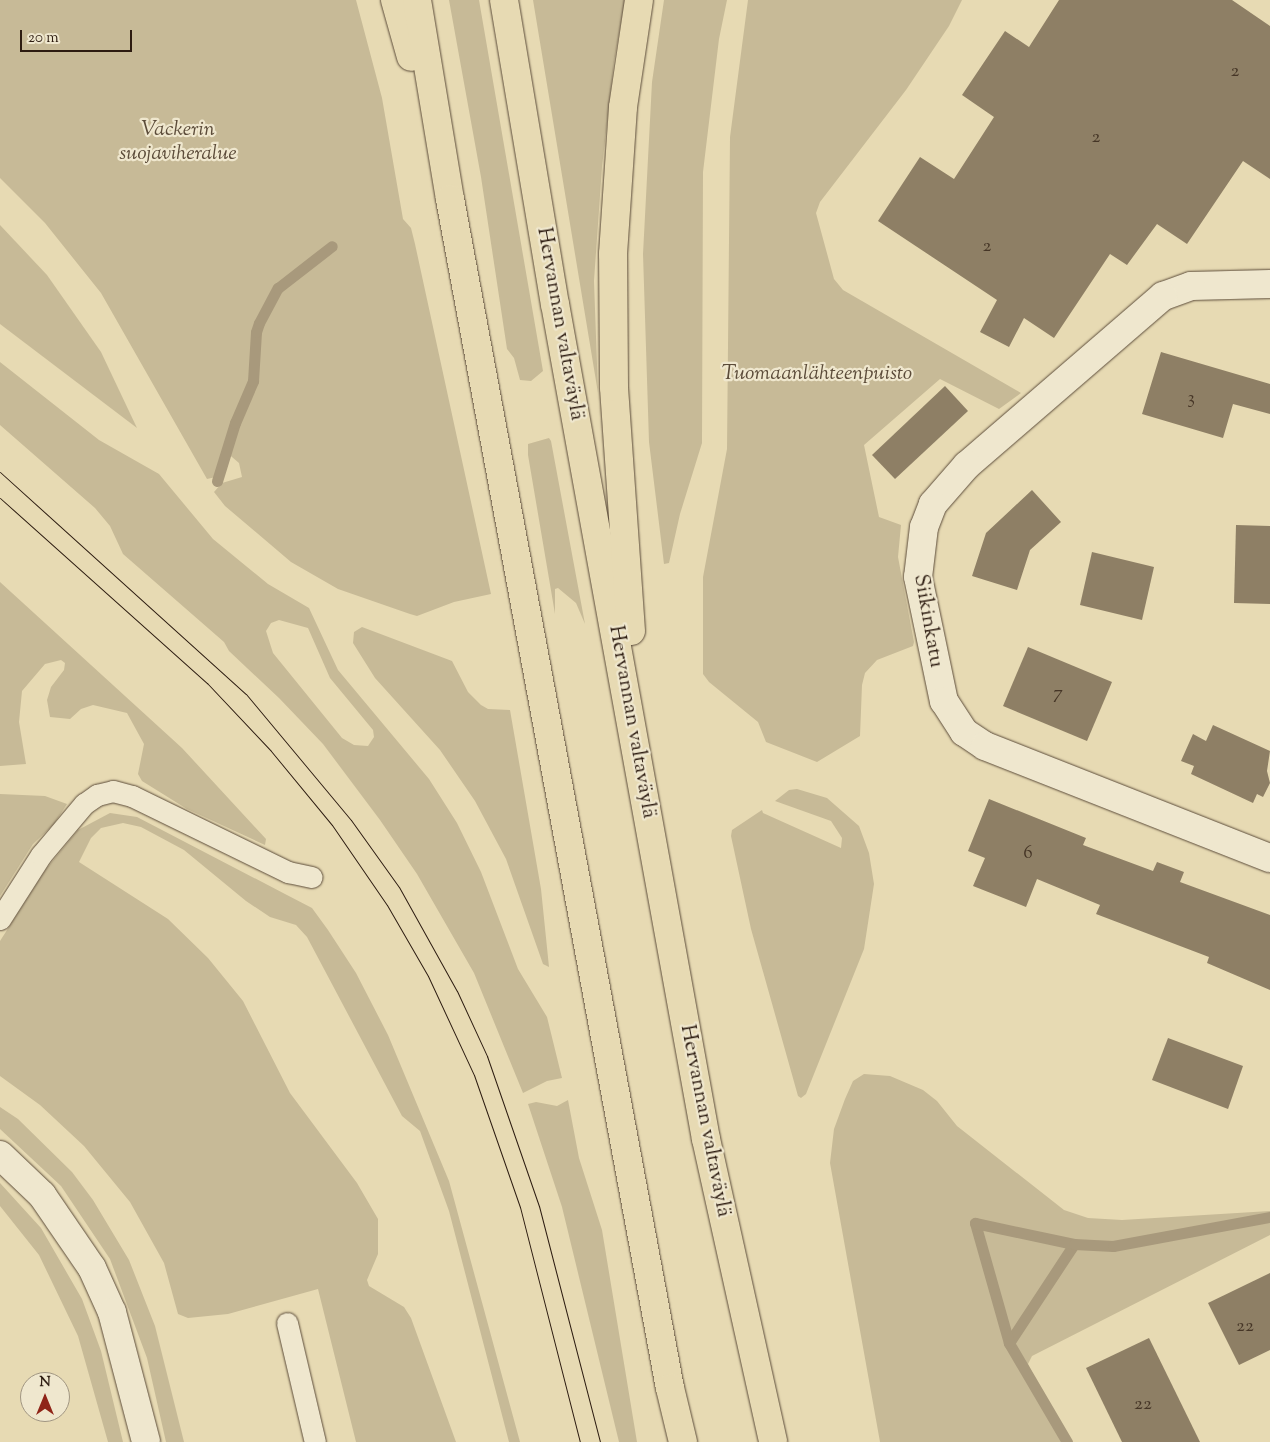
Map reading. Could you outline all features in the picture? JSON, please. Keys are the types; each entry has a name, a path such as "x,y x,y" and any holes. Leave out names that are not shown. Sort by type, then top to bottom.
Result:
{"highway":[{"path":"395,0 450,199"},
{"path":"417,0 450,199 670,1388 683,1442"},
{"name":"Hervannan valtaväylä","path":"504,0 557,314 640,765 706,1139 772,1442"},
{"path":"639,0 623,106 613,254 614,388 640,765"}],"street":[{"name":"Siikinkatu","path":"1270,284 1191,286 1163,296 967,465 938,498 924,527 918,578 944,701 964,732 984,746 1270,858"},
{"path":"0,1154 42,1195 92,1268 112,1312 146,1442"}],"lane":[{"path":"0,919 41,855 84,804 97,795 113,791 132,796 288,872 311,877"},
{"path":"287,1322 315,1442"}],"green space":[{"name":"Vackerin suojaviheralue","path":"0,0 356,0 382,98 403,219 411,228 415,244 491,594 454,602 417,616 410,614 338,589 291,562 225,506 214,492 222,483 242,477 239,463 225,451 216,477 207,479 101,293 45,223 0,178"},
{"path":"449,0 479,0 543,371 531,381 520,380 514,358 507,349 481,177"},
{"path":"533,0 625,0 614,62 602,167 594,281 598,393"},
{"path":"664,0 727,0 719,39 703,172 702,443 680,514 669,563 664,564 649,442 643,254 652,82"},
{"name":"Tuomaanlähteenpuisto","path":"748,0 962,0 949,26 906,90 820,202 816,213 834,279 843,290 1021,393 999,409 940,379 864,445 879,517 901,525 898,557 914,642 913,646 877,660 865,673 862,685 860,736 817,762 766,742 758,722 709,682 703,674 703,577 727,449 730,137"},
{"path":"0,225 47,275 101,352 137,428 0,324"},
{"path":"0,362 99,440 159,474 213,539 268,584 309,608 338,670 429,779 457,823 481,872 518,969 547,1017 562,1078 547,1081 523,1093 474,973 417,874 380,820 323,744 279,698 229,651 224,642 123,554 110,526 95,508 0,425","holes":["279,620 308,628 330,678 373,730 374,737 368,746 354,745 342,738 273,653 266,631 271,623"]},
{"path":"549,438 585,624 576,603 558,588 555,589 555,614 528,455 528,444"},
{"path":"0,582 182,748 266,839 265,845 187,809 142,781 138,774 144,744 127,713 93,705 81,709 70,719 50,717 47,700 51,687 64,670 65,663 61,660 45,664 22,691 19,722 26,764 0,766"},
{"path":"362,627 452,661 468,692 481,705 488,709 510,710 541,889 549,967 543,964 506,859 475,801 440,750 375,678 353,643 354,632"},
{"path":"797,789 827,798 859,826 869,853 874,884 864,949 806,1094 801,1098 798,1096 751,929 731,836 732,830 762,810 763,813 841,848 842,838 831,821 775,801 789,790"},
{"path":"0,794 45,796 67,804 54,824 33,844 0,896"},
{"path":"110,813 137,817 312,908 328,930 356,973 388,1035 449,1181 520,1442 509,1442 449,1211 420,1131 402,1116 307,937 296,925 270,917 246,901 184,850 141,827 123,823 101,828 91,838 79,862 168,919 208,958 243,1001 290,1093 357,1183 378,1219 378,1254 367,1280 369,1286 404,1307 411,1318 456,1442 356,1442 318,1289 228,1314 188,1318 178,1314 164,1263 130,1202 84,1146 40,1105 0,1076 0,941 46,869 78,830"},
{"path":"864,1074 890,1076 923,1090 937,1101 957,1126 1064,1210 1088,1218 1122,1220 1270,1211 1270,1235 1032,1356 1028,1364 1066,1442 880,1442 830,1163 834,1129 845,1099 853,1081"},
{"path":"568,1100 579,1158 602,1230 637,1442 619,1442 562,1207 528,1104 536,1102 557,1106"},
{"path":"0,1107 18,1119 72,1172 93,1200 129,1260 155,1326 184,1442 166,1442 147,1358 110,1259 61,1186 0,1129"},
{"path":"0,1183 41,1228 82,1299 101,1351 123,1442 108,1442 78,1336 39,1255 0,1206"}],"building":[{"path":"1059,0 1232,0 1270,26 1270,179 1243,161 1187,244 1157,224 1127,265 1110,254 1054,338 1024,318 1009,347 980,332 997,300 878,221 920,157 954,179 994,117 962,95 1005,31 1029,47"},
{"path":"1161,352 1270,384 1270,414 1233,404 1223,438 1142,414"},
{"path":"945,386 968,411 895,479 872,455"},
{"path":"1032,490 1061,522 1030,550 1017,590 972,576 986,533"},
{"path":"1236,525 1270,526 1270,604 1234,603"},
{"path":"1092,552 1154,567 1142,620 1080,605"},
{"path":"1028,647 1112,682 1087,741 1003,706"},
{"path":"1213,725 1270,751 1267,771 1270,783 1263,797 1257,794 1253,803 1191,774 1194,766 1181,761 1193,734 1206,741"},
{"path":"989,799 1086,838 1083,845 1153,871 1157,862 1184,872 1180,882 1270,915 1270,990 1207,963 1209,957 1096,914 1100,905 1037,879 1026,907 973,886 985,858 968,851"},
{"path":"1168,1038 1243,1066 1228,1109 1152,1080"},
{"path":"1270,1273 1270,1350 1239,1365 1208,1303"},
{"path":"1149,1338 1200,1442 1122,1442 1086,1368"}],"waterway":[{"path":"217,481 235,423 253,381 256,332 259,323 278,288 332,246"},
{"path":"1067,1442 1009,1343 975,1223 1074,1244 1113,1246 1270,1217"},
{"path":"1009,1343 1074,1244"}],"tram line":[{"path":"0,472 246,694 351,820 399,887 457,991 487,1056 539,1206 600,1442"},
{"path":"0,498 207,683 271,751 332,825 387,905 428,976 474,1075 520,1207 580,1442"}]}
